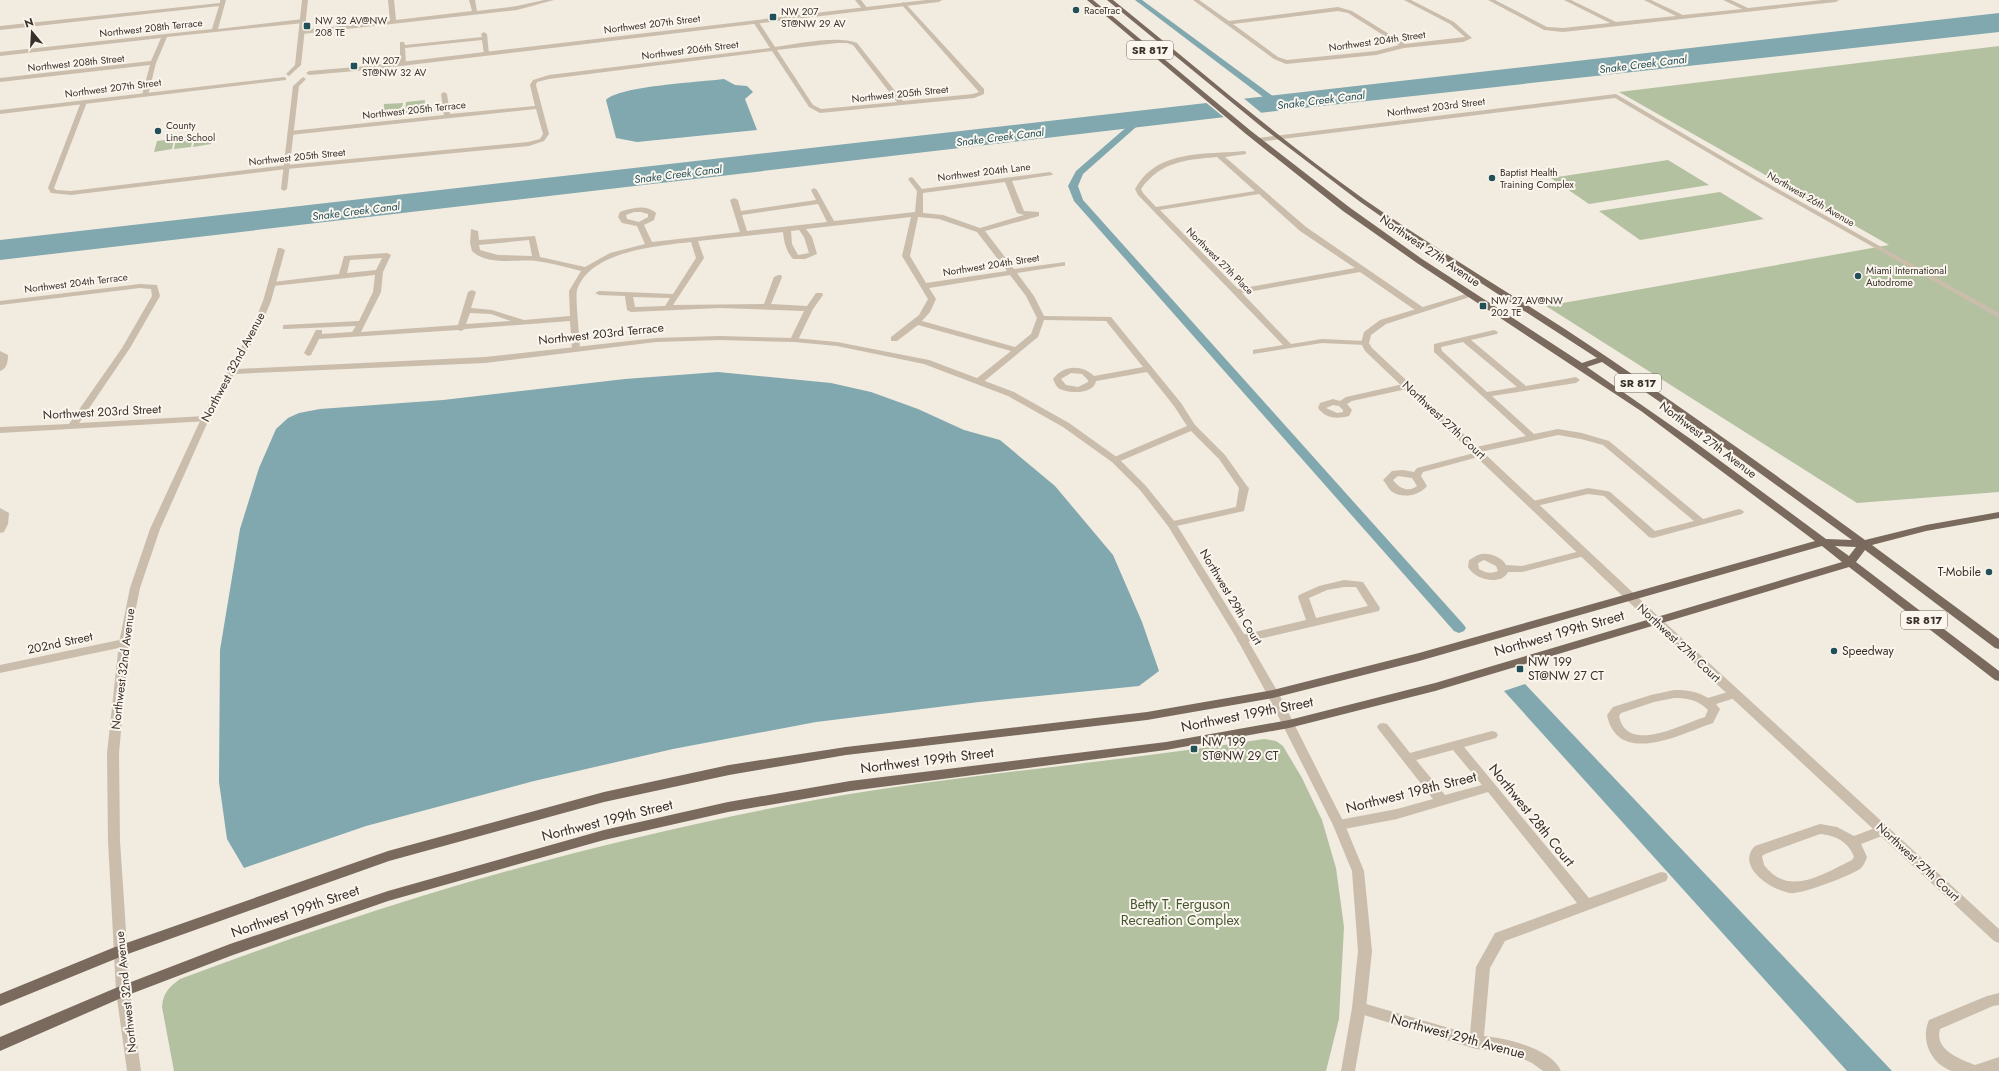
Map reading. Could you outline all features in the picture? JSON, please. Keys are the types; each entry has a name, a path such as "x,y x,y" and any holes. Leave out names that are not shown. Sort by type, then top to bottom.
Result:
{"main road":[{"name":"Northwest 27th Avenue","path":"1090,0 1258,140 1317,187 1604,359 1736,450 1999,645"},
{"name":"Northwest 27th Avenue","path":"1110,0 1280,137 1356,196 1394,233 1472,295 1644,409 1823,542 1999,677"},
{"path":"1580,366 1604,359"},
{"name":"Northwest 199th Street","path":"0,1000 120,951 234,909 388,856 604,797 729,770 846,751 1148,716 1273,694 1419,657 1823,542 1864,544 1926,528 1999,515"},
{"path":"1849,563 1864,544"},
{"name":"Northwest 199th Street","path":"0,1044 123,991 230,950 388,896 604,835 728,807 850,786 1166,746 1289,724 1435,687 1849,563"}],"street":[{"path":"296,86 287,77 298,65 305,0"},
{"path":"391,0 392,22"},
{"path":"472,0 475,13"},
{"path":"302,32 517,8 551,0"},
{"path":"858,0 865,9"},
{"name":"Northwest 207th Street","path":"0,112 939,0"},
{"path":"1196,0 1227,23 1338,9 1350,12 1404,46"},
{"name":"Northwest 204th Street","path":"1227,23 1277,59 1286,62 1376,53 1404,46 1463,40 1469,38 1452,23 1407,0"},
{"path":"1491,0 1546,29 1563,30 1614,23 1836,0"},
{"path":"1567,0 1614,23"},
{"path":"1647,0 1681,16"},
{"path":"1726,0 1747,9"},
{"path":"1805,0 1811,2"},
{"path":"0,28 222,2 215,30"},
{"name":"Northwest 205th Street","path":"774,49 811,106 820,111 974,96 982,93 982,90 904,4"},
{"name":"Northwest 208th Terrace","path":"0,54 303,21"},
{"path":"756,22 774,49"},
{"path":"144,95 153,63 165,36"},
{"path":"403,64 402,45 484,36 487,54"},
{"name":"Northwest 206th Street","path":"539,107 533,85 535,81 549,77 848,41 855,44 902,104"},
{"name":"Northwest 208th Street","path":"0,80 153,63"},
{"path":"284,189 296,86 306,75 298,65"},
{"path":"444,94 447,117"},
{"name":"Northwest 203rd Street","path":"1258,140 1616,96"},
{"name":"Northwest 26th Avenue","path":"1616,96 1760,181 1999,316"},
{"name":"Northwest 205th Street","path":"84,102 51,188 53,192 71,193 287,167 529,144 542,140 546,134 539,107"},
{"name":"Northwest 205th Terrace","path":"290,133 539,107"},
{"path":"1220,156 1244,153"},
{"path":"1220,156 1303,229 1421,310"},
{"name":"Northwest 27th Place","path":"1220,156 1170,163 1156,169 1145,179 1138,189 1140,194 1289,346"},
{"name":"Northwest 204th Lane","path":"920,190 1050,174"},
{"path":"894,339 929,310 932,299 906,256 915,214 919,213 920,190 911,178"},
{"path":"576,349 573,318 573,291 586,270 613,255 649,245 915,214 940,217 980,230 1036,214 1021,212 1008,180"},
{"path":"814,190 831,223"},
{"path":"1155,209 1260,192"},
{"path":"734,200 744,234"},
{"path":"738,213 820,202"},
{"path":"640,224 649,245"},
{"path":"787,229 787,242 790,252 796,257 805,257 813,254 808,237 801,227"},
{"path":"979,381 1035,335 1041,318 1030,296 980,230"},
{"path":"474,231 476,251 488,256 506,259 536,258 586,270"},
{"path":"474,243 532,238 536,258"},
{"path":"668,307 700,258 694,240"},
{"name":"Northwest 32nd Avenue","path":"134,1071 123,991 114,841 113,753 124,644 135,588 155,529 204,419 256,328 273,284 281,250"},
{"path":"343,275 347,258 387,255 379,272 377,292 356,335"},
{"name":"Northwest 204th Street","path":"924,286 1062,264"},
{"path":"1236,292 1362,269"},
{"path":"273,284 379,272"},
{"path":"767,305 778,277"},
{"name":"Northwest 204th Terrace","path":"0,303 140,286 154,287 156,296 126,348 72,426"},
{"path":"460,328 472,292"},
{"path":"599,292 629,295 676,296"},
{"path":"629,295 631,310 668,307 767,305 809,309"},
{"path":"794,340 809,309 819,295"},
{"path":"1256,352 1322,341 1365,343 1367,334 1383,322 1472,295"},
{"path":"466,310 492,312 523,323"},
{"path":"317,337 460,328 573,318"},
{"path":"1041,318 1108,319 1178,405 1192,427 1222,458 1244,488 1241,509 1172,524"},
{"path":"916,322 1017,350"},
{"path":"286,326 362,323"},
{"path":"308,353 323,325"},
{"path":"1494,332 1475,335 1466,340 1437,346 1438,352 1533,438"},
{"name":"Northwest 203rd Terrace","path":"231,372 484,360 689,338 794,340 837,344 881,352"},
{"path":"1466,340 1523,388"},
{"name":"Northwest 27th Court","path":"1365,343 1368,348 1630,597 1999,937"},
{"name":"Northwest 29th Court","path":"881,352 926,362 979,381 1011,394 1054,418 1115,460 1142,488 1172,524 1242,639 1273,694 1339,825 1358,871 1365,951 1359,1008 1348,1071"},
{"path":"0,368 3,364 2,355"},
{"path":"1092,379 1148,369"},
{"path":"1485,396 1523,388 1576,380"},
{"path":"1342,404 1349,398 1408,386"},
{"name":"Northwest 203rd Street","path":"0,430 204,419"},
{"path":"1115,460 1192,427"},
{"path":"1416,476 1420,470 1477,452 1558,432 1582,436 1606,443 1701,522"},
{"path":"1532,504 1588,490 1607,494 1653,535 1739,512"},
{"path":"0,530 3,524 2,512"},
{"path":"1503,568 1522,569 1584,553"},
{"path":"1242,639 1312,623 1375,608 1359,584 1346,582 1315,590 1303,597 1312,623"},
{"name":"202nd Street","path":"0,669 124,644"},
{"path":"1688,693 1699,696 1707,702 1714,709 1709,720 1646,740 1628,736 1615,725 1614,721 1613,715 1617,710 1672,694 1688,693"},
{"path":"1707,702 1734,694"},
{"path":"1383,727 1442,801"},
{"path":"1408,758 1492,735"},
{"name":"Northwest 28th Court","path":"1456,745 1586,904"},
{"name":"Northwest 198th Street","path":"1339,825 1397,814 1490,787"},
{"path":"1828,829 1836,831 1851,842 1860,852 1861,857 1857,864 1803,886 1792,888 1781,885 1764,874 1755,861 1756,854 1760,850 1814,830 1828,829"},
{"path":"1851,842 1883,830"},
{"path":"1476,1042 1483,967 1500,936 1661,877"},
{"path":"1972,1071 1963,1069 1951,1063 1942,1055 1931,1040 1930,1032 1934,1025 1992,1000 1999,999"},
{"name":"Northwest 29th Avenue","path":"1359,1008 1476,1042 1492,1043 1524,1052 1554,1071"},
{"path":"1978,1071 1999,1064"}],"green space":[{"name":"Miami International Autodrome","path":"1999,46 1999,492 1857,503 1546,306 1889,245 1619,92"},
{"path":"425,100 424,112 405,113 406,102"},
{"path":"403,103 401,114 383,116 384,104"},
{"path":"212,134 211,144 193,147 196,136"},
{"path":"193,136 191,147 174,149 176,138"},
{"path":"174,139 172,149 154,152 157,141"},
{"path":"1668,160 1709,185 1589,204 1551,178"},
{"path":"1720,192 1764,219 1640,240 1599,211"},
{"name":"Betty T. Ferguson Recreation Complex","path":"1264,739 1276,741 1283,746 1302,778 1322,820 1336,868 1344,927 1339,1019 1326,1071 174,1071 162,1007 167,991 180,979 279,943 393,905 561,856 731,816 788,805 906,786 1145,756"}],"water":[{"name":"Snake Creek Canal","path":"1999,13 1999,32 1303,108 0,260 0,240"},
{"path":"724,79 735,85 747,86 753,92 745,99 757,130 637,142 616,138 606,100 614,95 643,88"},
{"path":"718,372 831,383 871,392 918,409 964,430 1000,440 1055,486 1113,555 1142,622 1159,671 1139,686 979,702 816,722 673,749 534,781 366,826 244,868 227,839 219,782 220,650 240,529 259,468 276,429 288,418 299,413 320,409 443,400 625,379"},
{"path":"1525,684 1892,1071 1847,1071 1504,691"}],"pier":[{"path":"1241,96 1264,115 1226,119 1204,101"}],"waterway":[{"path":"1138,0 1278,104"},
{"path":"1140,120 1079,173 1073,186 1079,201 1459,628"}],"place":[{"name":"RaceTrac","path":"1076,10"},
{"name":"NW 207 ST@NW 29 AV","path":"773,17"},
{"name":"NW 32 AV@NW 208 TE","path":"307,26"},
{"name":"NW 207 ST@NW 32 AV","path":"354,66"},
{"name":"County Line School","path":"158,131"},
{"name":"Baptist Health Training Complex","path":"1492,178"},
{"name":"Miami International Autodrome","path":"1858,276"},
{"name":"NW 27 AV@NW 202 TE","path":"1483,306"},
{"name":"T-Mobile","path":"1989,572"},
{"name":"Speedway","path":"1834,651"},
{"name":"NW 199 ST@NW 27 CT","path":"1520,669"},
{"name":"NW 199 ST@NW 29 CT","path":"1194,749"}]}
